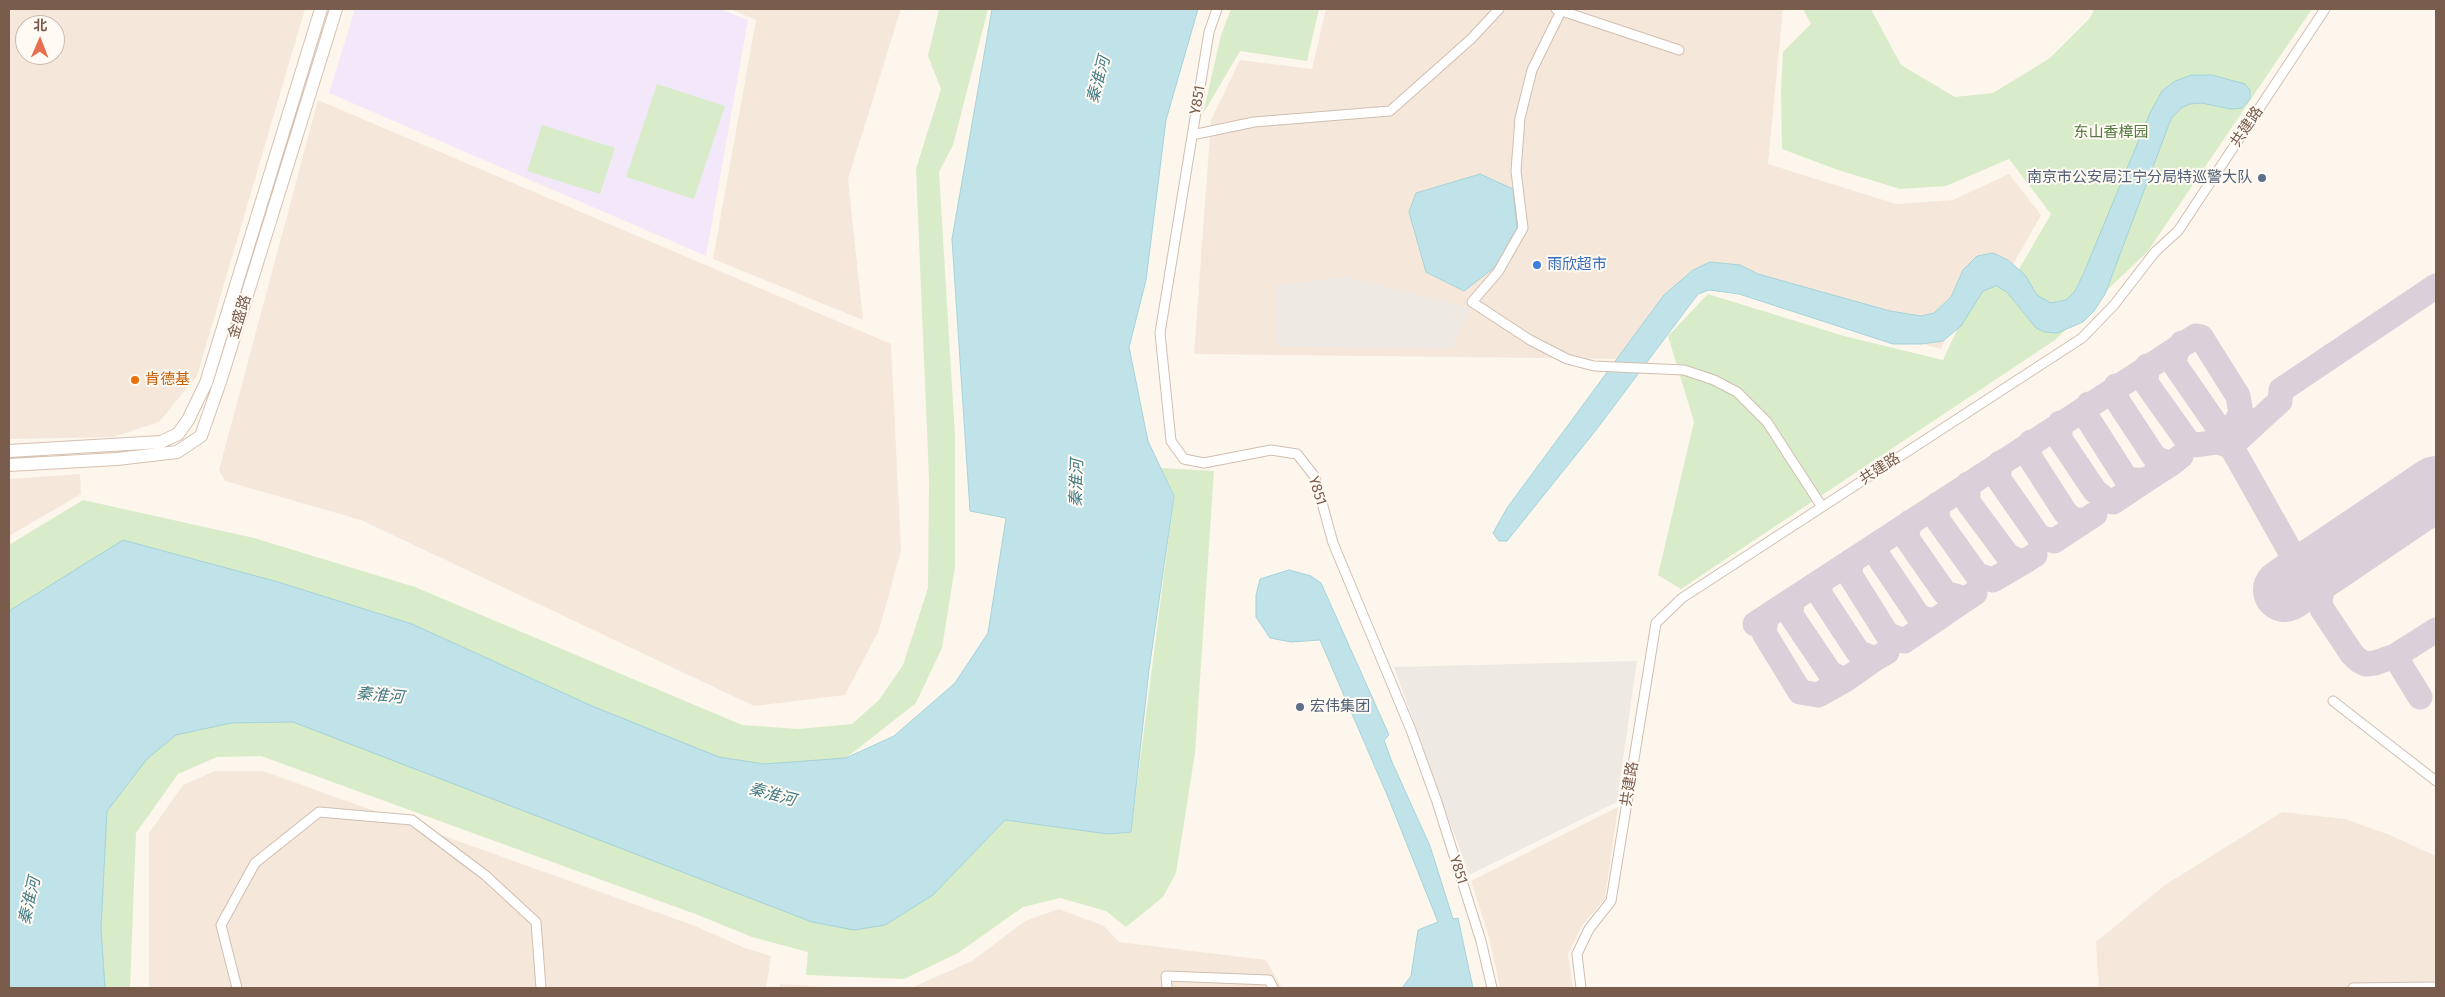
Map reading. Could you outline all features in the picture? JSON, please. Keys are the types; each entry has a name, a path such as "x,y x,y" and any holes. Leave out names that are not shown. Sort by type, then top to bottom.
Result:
{"street":[{"name":"金盛路","path":"9,451 161,442 178,434 188,420 206,383 321,9"},
{"name":"金盛路","path":"9,464 117,459 177,452 201,436 220,382 336,9"},
{"name":"Y851","path":"1217,9 1209,32 1160,333 1171,441 1184,459 1204,463 1272,450 1297,454 1315,476 1333,543 1411,730 1437,802 1481,941 1492,988"},
{"path":"1192,135 1254,122 1390,111 1471,39 1499,9"},
{"path":"1679,50 1560,9 1532,70 1520,118 1516,170 1523,228 1498,272 1472,302 1530,340 1567,359 1594,366 1684,370 1714,380 1737,392 1767,422 1822,507"},
{"name":"共建路","path":"1581,988 1577,954 1589,929 1611,901 1656,622 1682,598 2082,338 2114,305 2155,252 2178,231 2326,9"},
{"path":"2333,701 2436,781"},
{"path":"237,988 221,925 254,863 319,812 412,820 485,875 536,922 541,988"},
{"path":"1167,988 1166,976 1269,980 1273,988"},
{"path":"2354,988 2436,987"}],"shaded area":[{"path":"9,9 305,9 197,376 159,422 113,437 9,439"},
{"path":"355,9 720,9 748,20 706,256 329,93"},
{"path":"730,9 901,9 848,179 863,320 713,259 756,20"},
{"path":"1326,9 1783,9 1768,164 1896,204 1953,200 2009,174 2041,215 2000,288 1973,275 1941,349 1705,284 1625,359 1194,354 1211,120 1240,60 1312,69"},
{"path":"318,100 891,344 901,551 879,630 845,695 754,706 361,520 225,481 219,470"},
{"path":"1346,277 1471,308 1452,349 1276,346 1275,285"},
{"path":"80,474 81,494 9,536 9,479"},
{"path":"1637,661 1617,802 1469,875 1394,667"},
{"path":"215,771 263,771 695,926 745,948 771,956 766,988 149,988 149,833 183,785"},
{"path":"1618,807 1605,898 1582,926 1568,954 1573,988 1500,988 1489,937 1471,881"},
{"path":"2282,812 2345,819 2390,835 2436,856 2436,988 2099,988 2096,942 2165,885"},
{"path":"1059,909 1104,926 1119,942 1266,960 1282,988 911,988 972,961 1025,921"},
{"path":"780,984 848,988 779,988"}],"green space":[{"path":"939,9 988,9 953,145 939,172 955,436 955,567 942,648 916,703 846,758 933,895 1005,820 1108,834 1131,832 1174,496 1161,468 1214,471 1195,753 1176,873 1163,897 1126,927 1106,911 1060,898 1023,907 958,953 904,979 806,975 808,952 752,937 698,915 261,756 217,757 178,774 136,833 130,988 9,988 9,545 83,500 254,538 415,587 742,725 798,729 852,724 879,700 903,665 928,588 929,479 916,169 941,89 928,56"},
{"path":"1231,9 1319,9 1307,61 1240,51 1203,114 1221,35"},
{"name":"东山香樟园","path":"1803,9 1871,9 1901,65 1955,97 1993,93 2050,58 2090,18 2094,9 2312,9 2148,251 2055,340 1681,589 1658,575 1694,422 1668,336 1708,294 1844,336 1943,360 1979,283 2007,290 2051,214 2009,159 1946,186 1900,189 1838,170 1782,149 1781,88 1783,52 1811,24"},
{"path":"657,84 725,106 694,199 626,177"},
{"path":"542,125 615,148 600,194 527,171"}],"water":[{"name":"秦淮河","path":"992,9 1198,9 1166,120 1146,280 1129,347 1148,441 1174,496 1149,670 1131,832 1108,834 1005,820 933,895 885,925 854,930 812,922 293,722 231,723 176,735 147,759 107,811 101,928 105,988 9,988 9,611 123,540 278,582 412,624 592,706 719,757 764,764 846,758 894,736 955,683 988,633 1006,518 970,511 952,239"},
{"path":"2192,75 2212,75 2245,84 2250,90 2250,99 2242,108 2231,109 2201,103 2190,104 2181,108 2171,119 2105,294 2094,311 2083,322 2057,333 2045,332 2036,328 2007,292 1996,286 1983,291 1961,326 1943,341 1921,344 1893,344 1739,294 1709,290 1698,294 1596,430 1507,541 1499,541 1493,533 1507,508 1664,295 1693,270 1710,262 1740,265 1758,274 1890,311 1921,316 1934,313 1951,297 1963,270 1977,256 1993,253 2008,260 2025,275 2037,295 2051,303 2066,300 2075,291 2083,275 2150,113 2162,91 2175,81"},
{"path":"1480,174 1513,189 1517,228 1495,267 1464,291 1426,272 1409,212 1416,193"},
{"path":"1289,570 1311,576 1321,583 1389,735 1384,740 1392,762 1430,846 1453,919 1458,918 1473,988 1402,988 1411,976 1418,930 1438,922 1388,797 1320,640 1291,642 1270,638 1256,617 1256,595 1260,579"}],"taxiway":[{"path":"2231,446 2280,401 2281,390 2436,286"},
{"path":"1755,624 2196,336 2201,337 2238,396 2241,413 2231,431 2231,446 2294,558"},
{"path":"2182,343 2175,355 2175,365 2231,446"},
{"path":"2147,366 2146,383 2188,442 2196,445 2217,442 2231,446"},
{"path":"2116,386 2117,400 2155,458 2171,464 2181,456"},
{"path":"2089,404 2086,412 2088,419 2127,480 2146,480 2171,464"},
{"path":"2060,423 2060,439 2095,491 2105,499 2113,502 2146,480"},
{"path":"2031,442 2029,456 2065,512 2072,519 2079,520 2086,520 2095,514"},
{"path":"2000,463 1998,478 2039,537 2054,541 2086,520"},
{"path":"1968,484 1968,502 2008,556 2019,561 2027,560 2035,555"},
{"path":"1938,504 1937,519 1977,575 1993,580 2027,560"},
{"path":"1910,522 1906,537 1945,593 1966,599 1975,593"},
{"path":"1880,542 1877,549 1878,556 1919,617 1934,621 1966,599"},
{"path":"2340,553 2324,576 2320,602 2322,609 2358,660 2366,664 2395,656 2436,630"},
{"path":"1851,561 1850,575 1887,634 1904,641 1934,621"},
{"path":"1823,580 1820,586 1820,594 1858,652 1875,659 1887,652"},
{"path":"1792,600 1791,615 1830,673 1845,680 1875,659"},
{"path":"1766,618 1764,633 1800,692 1818,695 1845,680"},
{"path":"2395,656 2420,697"}],"runway":[{"path":"2285,590 2436,488"}],"place":[{"name":"南京市公安局江宁分局特巡警大队","path":"2262,178"},
{"name":"雨欣超市","path":"1537,265"},
{"name":"肯德基","path":"135,380"},
{"name":"宏伟集团","path":"1300,707"}]}
